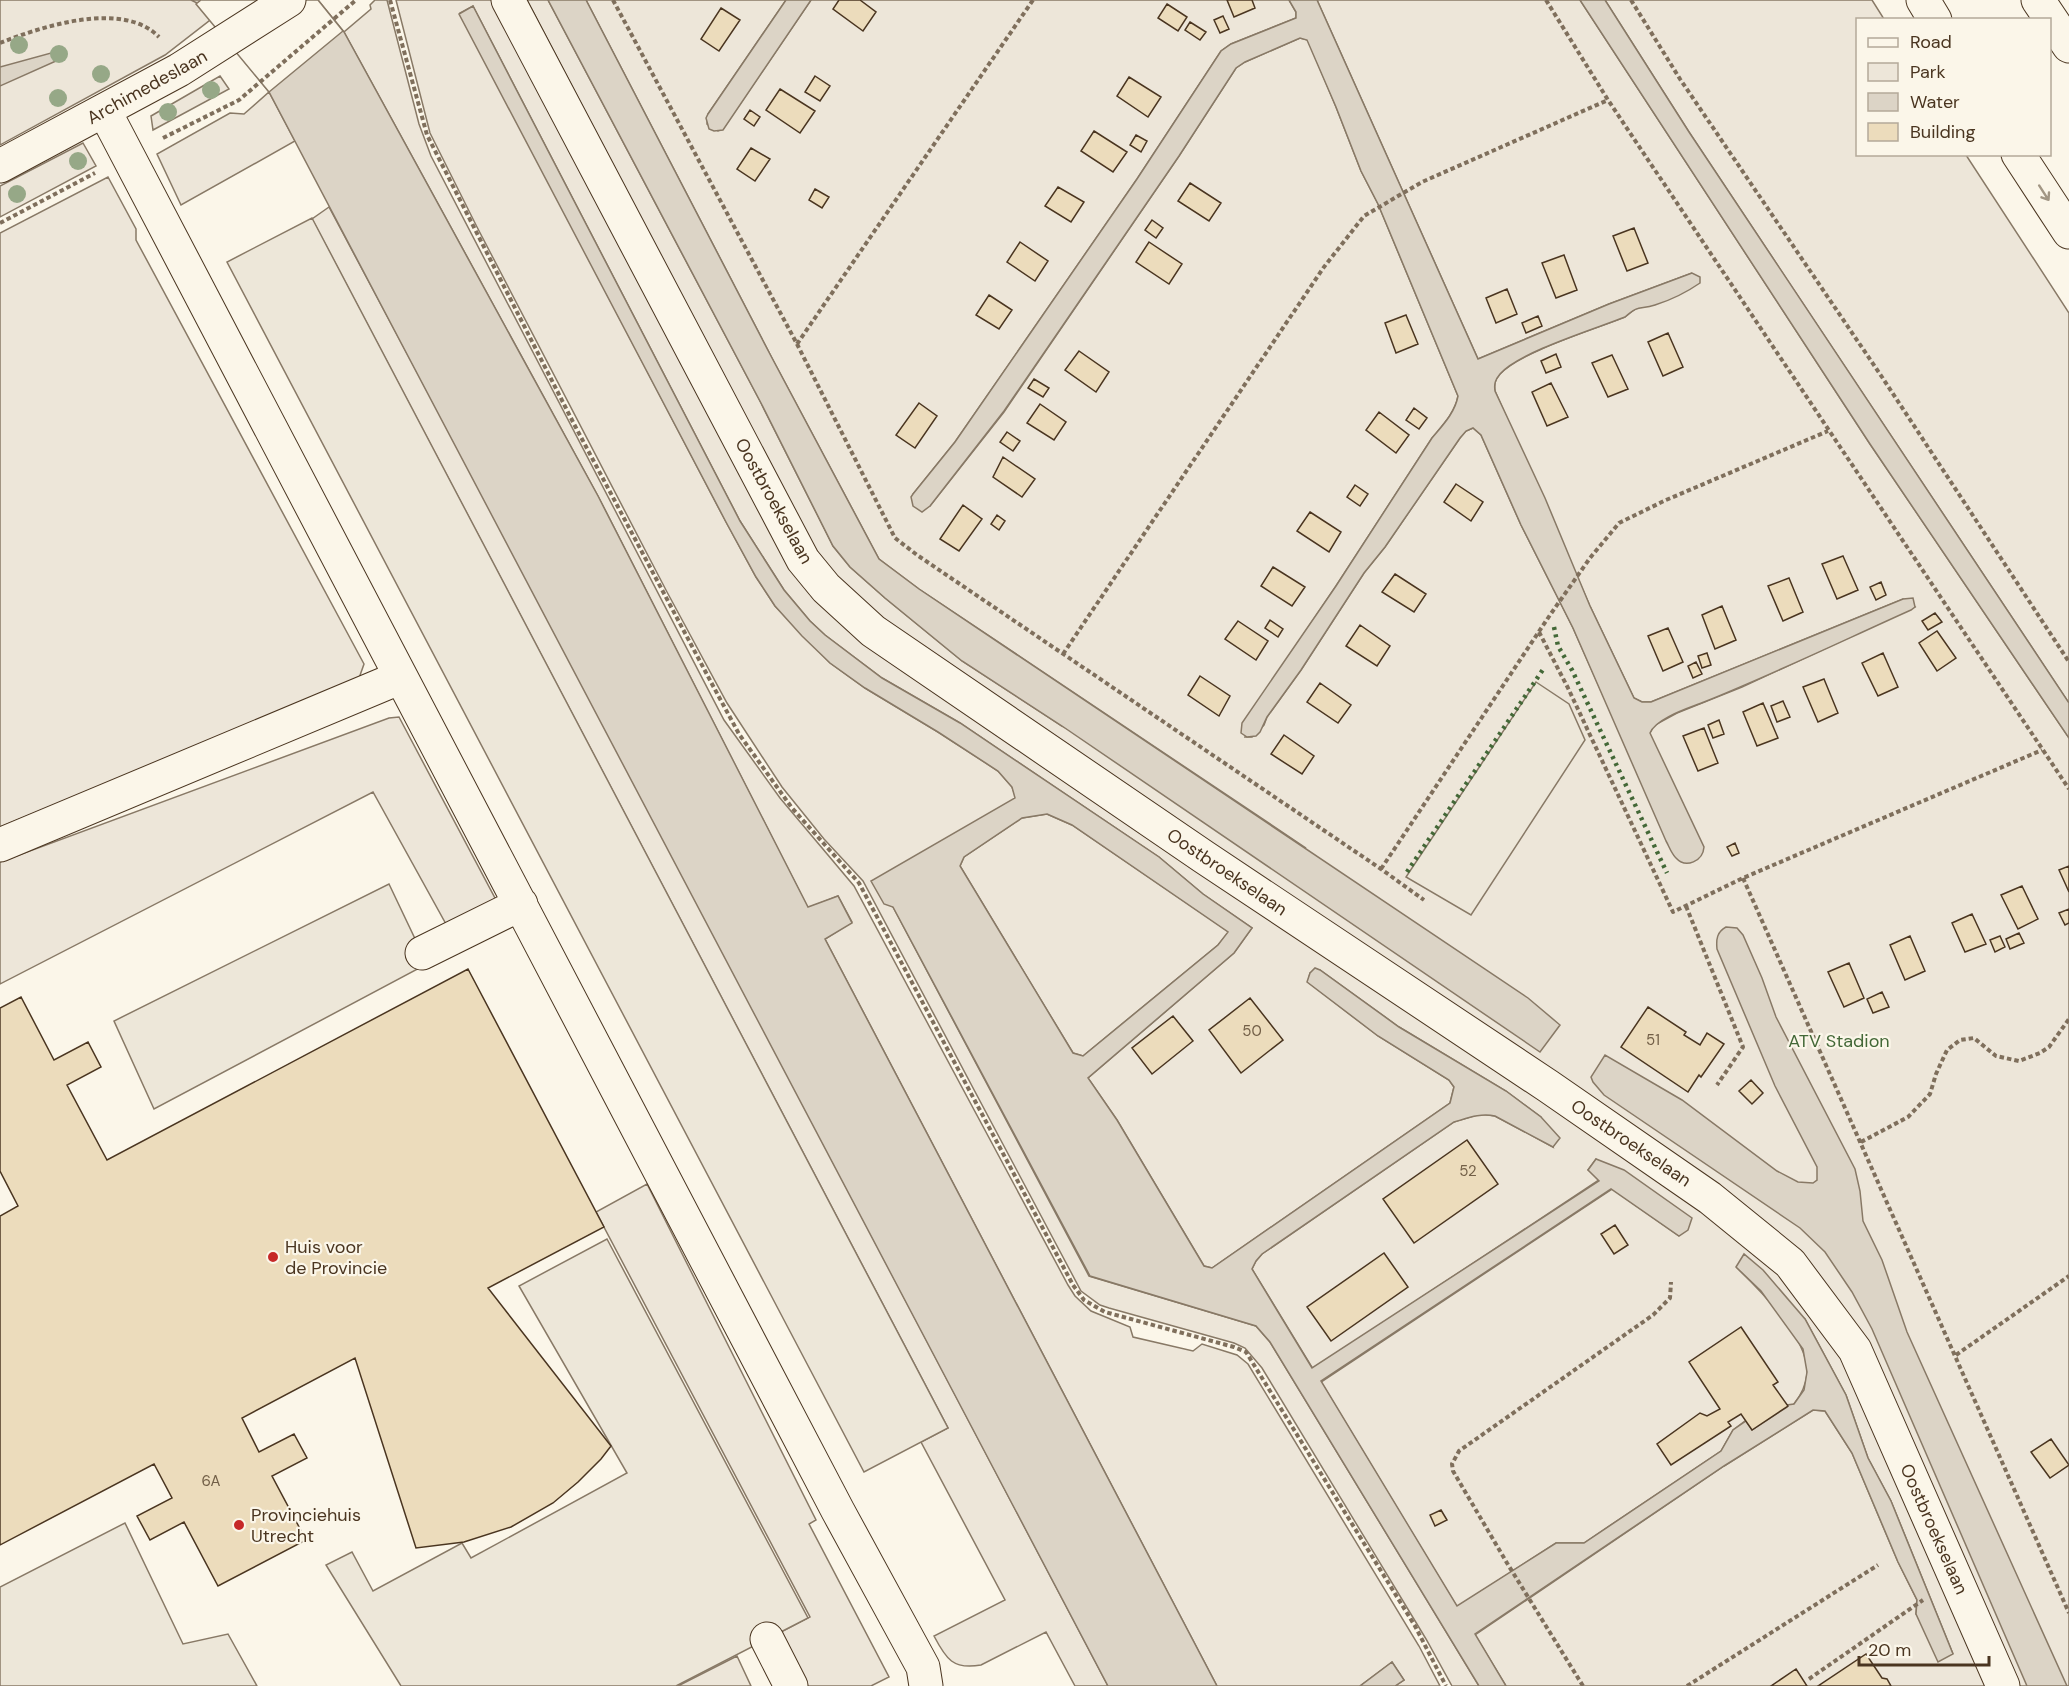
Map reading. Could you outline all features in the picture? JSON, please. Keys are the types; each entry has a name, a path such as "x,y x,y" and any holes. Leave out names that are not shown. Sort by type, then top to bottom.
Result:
{"main road":[{"name":"Archimedeslaan","path":"0,166 105,112 179,70 227,42 289,0"},
{"name":"Oostbroekselaan","path":"508,0 803,560 826,588 873,631 1204,857 1548,1086 1710,1198 1790,1263 1855,1350 2003,1686"},
{"path":"1923,0 1934,18"},
{"path":"2038,0 2050,18"},
{"path":"2051,19 2069,46"},
{"path":"105,112 838,1511 923,1667 927,1686"},
{"path":"2019,156 2069,232"},
{"path":"0,845 401,677"},
{"path":"422,952 520,904"},
{"path":"768,1686 757,1644 791,1686"}],"path":[{"path":"260,82 356,0"},
{"path":"390,0 427,135 574,424 700,663 752,753 792,808 859,883 1073,1285 1083,1300 1105,1312 1246,1352 1415,1626 1446,1686"},
{"path":"612,0 798,344 895,538 1424,900"},
{"path":"798,344 1033,0"},
{"path":"1546,0 1608,100 2069,789"},
{"path":"1631,0 1680,79 1888,387 2069,662"},
{"path":"0,43 53,23 95,15 123,16 142,22 157,34 179,70"},
{"path":"1063,654 1324,267 1364,216 1422,182 1608,100"},
{"path":"1381,869 1550,615 1590,558 1619,522 1828,431"},
{"path":"1539,632 1568,688 1673,912 1743,878 2042,750"},
{"path":"1743,878 2069,1612"},
{"path":"1686,906 1743,1047 1717,1085"},
{"path":"1861,1143 1908,1117 1930,1094 1947,1050 1960,1040 1974,1038 1996,1056 2019,1060 2040,1053 2049,1047 2069,1019"},
{"path":"1956,1355 2069,1276"},
{"path":"1583,1686 1507,1563 1453,1471 1452,1464 1459,1451 1653,1315 1670,1298 1671,1281"},
{"path":"1687,1686 1878,1565"},
{"path":"1809,1679 1910,1611"}],"green space":[{"path":"0,0 236,0 165,55 0,145"},
{"path":"375,0 387,0 419,124 431,156 724,720 780,798 854,886 1068,1285 1075,1296 1091,1311 1130,1327 1133,1337 1193,1351 1202,1344 1237,1355 1248,1364 1419,1646 1440,1686 1395,1686 1404,1680 1392,1662 1360,1686 1217,1686 825,939 852,922 838,896 808,908 598,496 344,32 371,9 370,5"},
{"name":"ATV Stadion","path":"396,0 493,0 780,544 901,637 840,581 810,542 527,0 548,0 761,403 833,546 850,567 962,661 1062,726 1306,848 919,589 879,559 586,0 786,0 708,114 707,124 718,131 723,129 811,0 1289,0 1296,12 1296,18 1231,44 1221,51 1137,179 955,442 913,494 930,506 1004,412 1179,156 1236,68 1300,38 1308,40 1361,171 1378,204 1458,396 1451,414 1432,438 1262,696 1245,737 1252,737 1264,725 1267,717 1301,670 1364,573 1385,547 1460,438 1466,431 1473,428 1481,435 1521,525 1573,628 1675,857 1650,733 1653,726 1677,713 1742,687 1915,607 1903,599 1651,702 1642,702 1634,698 1590,606 1495,391 1495,384 1500,374 1524,358 1540,349 1625,317 1639,307 1649,306 1692,273 1609,304 1478,359 1317,0 1580,0 1870,444 2069,738 2069,1686 1506,1686 1475,1635 1724,1466 1813,1410 1825,1411 1852,1453 1898,1562 1917,1600 1916,1614 1953,1654 1891,1501 1868,1458 1846,1395 1805,1319 1736,1267 1781,1316 1800,1346 1806,1361 1807,1374 1803,1390 1794,1404 1752,1430 1745,1421 1733,1430 1721,1451 1584,1543 1556,1543 1457,1607 1321,1382 1612,1189 1679,1236 1596,1159 1588,1170 1599,1180 1313,1369 1252,1269 1262,1254 1454,1122 1480,1114 1495,1116 1553,1147 1541,1117 1506,1091 1399,1027 1320,970 1310,973 1308,982 1378,1036 1449,1080 1454,1087 1450,1103 1212,1268 1204,1266 1117,1120 1088,1078 1234,953 1252,928 1203,894 1159,857 960,723 882,678 810,621 784,590 740,521 473,6 460,13 726,522 775,606 830,663 865,688 998,771 1012,787 1016,798 890,905 1089,1276 1256,1326 1270,1342 1479,1686 1452,1686 1262,1368 1245,1348 1100,1305 1081,1291 863,881 824,839 782,787 727,703 667,592 430,133"},
{"path":"1605,0 1872,0 1883,18 1856,18 1856,156 1967,156 2069,313 2069,703 1689,132"},
{"path":"220,76 229,89 153,130 151,116"},
{"path":"269,92 295,141 181,205 157,154 230,113 244,114"},
{"path":"83,143 96,166 0,217 0,186"},
{"path":"108,177 136,229 136,240 364,664 358,681 0,827 0,233"},
{"path":"329,207 497,522 1108,1686 1075,1686 1046,1632 981,1665 971,1666 957,1664 947,1657 934,1636 1005,1600 921,1442 948,1428 312,219"},
{"path":"399,717 496,900 446,924 373,792 0,984 0,862 389,718"},
{"path":"1047,814 1072,825 1229,932 1218,945 1083,1056 1073,1053 960,866 964,857 1022,818"},
{"path":"647,1184 816,1520 809,1524 889,1677 871,1686 804,1686 779,1633 810,1617 596,1212"},
{"path":"737,1656 751,1686 678,1686"}],"shaded area":[{"path":"312,218 948,1428 864,1472 227,262"},
{"path":"1536,682 1569,704 1585,740 1471,915 1406,877"},
{"path":"389,884 427,964 154,1109 114,1021"},
{"path":"607,1239 808,1618 676,1686 401,1686 326,1565 352,1552 373,1591 462,1543 471,1558 627,1473 519,1286"},
{"path":"125,1523 183,1644 228,1634 257,1686 0,1686 0,1587"}],"water":[{"path":"191,0 318,0 344,32 598,496 808,907 838,896 852,923 825,939 1217,1686 1108,1686 269,92 197,3"},
{"path":"548,0 586,0 879,559 919,589 1528,998 1560,1025 1540,1052 1062,726 962,661 850,567 833,546 761,403"},
{"path":"786,0 811,0 723,130 709,129 706,118 708,114"},
{"path":"1289,0 1317,0 1478,359 1609,304 1692,273 1700,277 1700,283 1673,298 1637,309 1625,317 1540,349 1510,366 1500,374 1495,384 1495,391 1545,498 1590,606 1634,698 1642,702 1651,702 1903,599 1913,598 1915,607 1911,610 1756,680 1674,714 1653,728 1650,733 1704,847 1701,856 1693,862 1680,861 1670,850 1573,628 1521,525 1481,435 1473,428 1466,431 1460,438 1385,547 1364,573 1301,670 1267,717 1260,732 1256,736 1247,737 1241,733 1242,723 1336,586 1432,438 1448,419 1458,396 1307,40 1300,38 1236,68 1179,156 1004,411 930,506 922,512 913,506 911,497 913,494 955,442 1137,179 1221,51 1231,44 1296,18 1296,12"},
{"path":"1580,0 1605,0 1689,132 2069,703 2069,738 1870,444"},
{"path":"473,6 740,521 784,590 810,621 882,678 960,723 1159,857 1203,894 1252,928 1234,953 1088,1078 1117,1120 1204,1266 1212,1268 1450,1103 1454,1087 1449,1080 1378,1036 1307,982 1310,973 1315,968 1399,1027 1506,1091 1541,1117 1560,1138 1553,1147 1490,1115 1454,1122 1262,1254 1252,1269 1312,1368 1599,1181 1588,1170 1596,1159 1624,1170 1692,1218 1688,1230 1679,1236 1611,1189 1321,1381 1457,1606 1556,1543 1584,1543 1721,1451 1733,1430 1746,1421 1752,1430 1787,1405 1794,1404 1804,1390 1807,1372 1803,1349 1761,1291 1736,1267 1744,1254 1763,1270 1805,1319 1846,1395 1868,1458 1891,1501 1953,1654 1938,1662 1916,1614 1917,1600 1898,1562 1852,1453 1825,1411 1813,1410 1724,1466 1475,1634 1506,1686 1479,1686 1270,1342 1256,1326 1090,1276 893,907 884,904 871,881 1015,798 1012,787 998,771 865,688 830,663 775,606 726,522 459,14","holes":["1047,814 1072,825 1228,932 1218,945 1083,1056 1073,1053 960,866 964,857 1022,818"]},
{"path":"51,53 56,57 56,61 0,86 0,67"},
{"path":"1726,927 1737,928 1743,935 1776,1017 1855,1169 1863,1221 1882,1260 1907,1332 2067,1686 2027,1686 1872,1329 1852,1292 1825,1252 1800,1228 1604,1095 1593,1082 1591,1077 1605,1055 1682,1100 1777,1171 1798,1182 1813,1183 1817,1180 1817,1167 1775,1086 1717,949 1718,936"},
{"path":"1392,1662 1404,1680 1395,1686 1360,1686"}],"pier":[{"path":"201,0 318,0 343,31 269,92 196,4"}],"building":[{"path":"839,0 860,0 876,12 863,31 833,9"},
{"path":"1227,0 1252,0 1255,8 1234,17"},
{"path":"1167,4 1187,17 1178,31 1158,18"},
{"path":"721,8 740,20 719,51 701,39"},
{"path":"1223,16 1229,29 1220,33 1214,20"},
{"path":"1190,22 1206,32 1200,40 1185,30"},
{"path":"815,76 830,86 820,101 805,92"},
{"path":"1129,77 1161,97 1148,117 1117,96"},
{"path":"780,89 815,111 800,133 766,110"},
{"path":"750,110 760,117 754,126 744,119"},
{"path":"1094,131 1127,152 1113,172 1081,151"},
{"path":"1136,135 1147,141 1141,152 1130,145"},
{"path":"751,148 770,159 755,181 737,169"},
{"path":"1190,183 1221,203 1209,221 1178,201"},
{"path":"1058,187 1084,202 1071,222 1045,206"},
{"path":"815,189 829,197 822,208 809,200"},
{"path":"1152,220 1163,228 1156,238 1145,230"},
{"path":"1634,228 1648,263 1627,271 1613,236"},
{"path":"1020,242 1048,261 1035,281 1007,262"},
{"path":"1149,242 1182,264 1169,284 1136,262"},
{"path":"1564,255 1577,290 1556,298 1542,263"},
{"path":"1507,289 1517,314 1496,323 1486,298"},
{"path":"989,295 1012,310 999,329 976,315"},
{"path":"1406,315 1418,344 1396,353 1385,323"},
{"path":"1538,316 1542,326 1526,333 1522,323"},
{"path":"1668,333 1683,367 1663,376 1648,342"},
{"path":"1079,351 1109,372 1096,392 1065,370"},
{"path":"1556,354 1561,367 1546,373 1541,361"},
{"path":"1612,355 1628,389 1608,397 1592,363"},
{"path":"1034,379 1049,388 1043,397 1028,388"},
{"path":"1551,383 1568,417 1547,426 1532,392"},
{"path":"919,403 937,416 915,448 896,435"},
{"path":"1040,404 1066,422 1054,440 1027,423"},
{"path":"1414,408 1427,418 1419,429 1406,420"},
{"path":"1379,412 1409,435 1396,453 1366,430"},
{"path":"1007,432 1020,441 1013,451 1000,442"},
{"path":"1003,457 1035,479 1022,497 993,477"},
{"path":"1456,484 1483,502 1471,521 1444,502"},
{"path":"1355,485 1368,494 1360,506 1347,497"},
{"path":"963,505 982,519 959,551 940,539"},
{"path":"1310,512 1341,532 1329,552 1297,531"},
{"path":"997,515 1005,521 999,530 991,524"},
{"path":"1843,556 1858,590 1837,599 1822,564"},
{"path":"1273,567 1305,587 1292,606 1261,586"},
{"path":"1395,574 1426,594 1414,612 1382,592"},
{"path":"1789,578 1803,612 1783,621 1768,586"},
{"path":"1881,582 1886,595 1876,600 1870,587"},
{"path":"1722,606 1736,640 1715,649 1702,615"},
{"path":"1935,613 1942,622 1928,630 1922,621"},
{"path":"1270,620 1283,629 1278,637 1265,628"},
{"path":"1238,621 1268,641 1256,660 1225,639"},
{"path":"1360,625 1390,646 1377,666 1346,646"},
{"path":"1668,628 1683,662 1663,671 1648,636"},
{"path":"1937,631 1956,658 1937,671 1919,643"},
{"path":"1707,653 1711,665 1702,668 1698,656"},
{"path":"1883,653 1898,687 1878,696 1862,663"},
{"path":"1696,662 1702,674 1693,678 1688,666"},
{"path":"1200,676 1230,696 1219,716 1188,695"},
{"path":"1824,679 1838,713 1818,722 1803,687"},
{"path":"1320,683 1351,705 1338,723 1307,702"},
{"path":"1783,701 1790,717 1777,722 1771,706"},
{"path":"1763,703 1778,738 1757,746 1743,712"},
{"path":"1719,720 1724,734 1713,738 1708,725"},
{"path":"1704,728 1718,763 1698,771 1683,736"},
{"path":"1284,735 1314,756 1302,774 1271,754"},
{"path":"1735,843 1739,853 1732,856 1727,847"},
{"path":"2069,866 2069,892 2059,870"},
{"path":"2022,886 2038,919 2018,929 2001,895"},
{"path":"2069,909 2069,923 2065,925 2059,913"},
{"path":"1972,914 1986,944 1965,952 1952,923"},
{"path":"2019,933 2024,943 2010,949 2006,939"},
{"path":"1910,936 1925,971 1905,980 1890,945"},
{"path":"2000,936 2005,947 1995,952 1990,940"},
{"path":"1849,963 1864,998 1844,1007 1828,972"},
{"name":"Huis voor de Provincie","path":"468,969 604,1227 488,1288 611,1446 601,1459 553,1503 511,1527 464,1542 416,1548 355,1358 242,1418 259,1452 294,1434 307,1458 272,1476 306,1540 218,1586 184,1522 150,1540 137,1516 172,1498 154,1464 0,1545 0,1216 18,1206 0,1171 0,1008 21,997 54,1060 88,1042 101,1067 67,1085 107,1160"},
{"path":"1882,992 1889,1007 1873,1013 1867,999"},
{"path":"1250,998 1283,1040 1241,1073 1209,1030"},
{"path":"1648,1007 1686,1032 1684,1035 1700,1045 1707,1033 1724,1044 1688,1092 1621,1047"},
{"path":"1173,1016 1193,1041 1152,1074 1132,1048"},
{"path":"1751,1080 1763,1093 1752,1104 1739,1091"},
{"path":"1467,1140 1498,1184 1414,1243 1383,1199"},
{"path":"1615,1225 1628,1245 1614,1254 1601,1234"},
{"path":"1384,1253 1408,1287 1331,1341 1307,1307"},
{"path":"1741,1327 1778,1382 1773,1385 1788,1406 1752,1430 1741,1414 1728,1422 1731,1426 1671,1465 1657,1444 1700,1413 1707,1416 1720,1409 1689,1362"},
{"path":"2051,1439 2069,1465 2050,1478 2031,1452"},
{"path":"1441,1510 1447,1520 1435,1526 1430,1515"},
{"path":"1866,1654 1882,1678 1887,1679 1891,1686 1818,1686"},
{"path":"1796,1669 1807,1686 1771,1686"}],"hedge":[{"path":"1554,627 1558,646 1572,670 1667,873"},
{"path":"1407,872 1544,668"}],"place":[{"name":"Huis voor de Provincie","path":"273,1257"},
{"name":"Provinciehuis Utrecht","path":"239,1525"}]}
